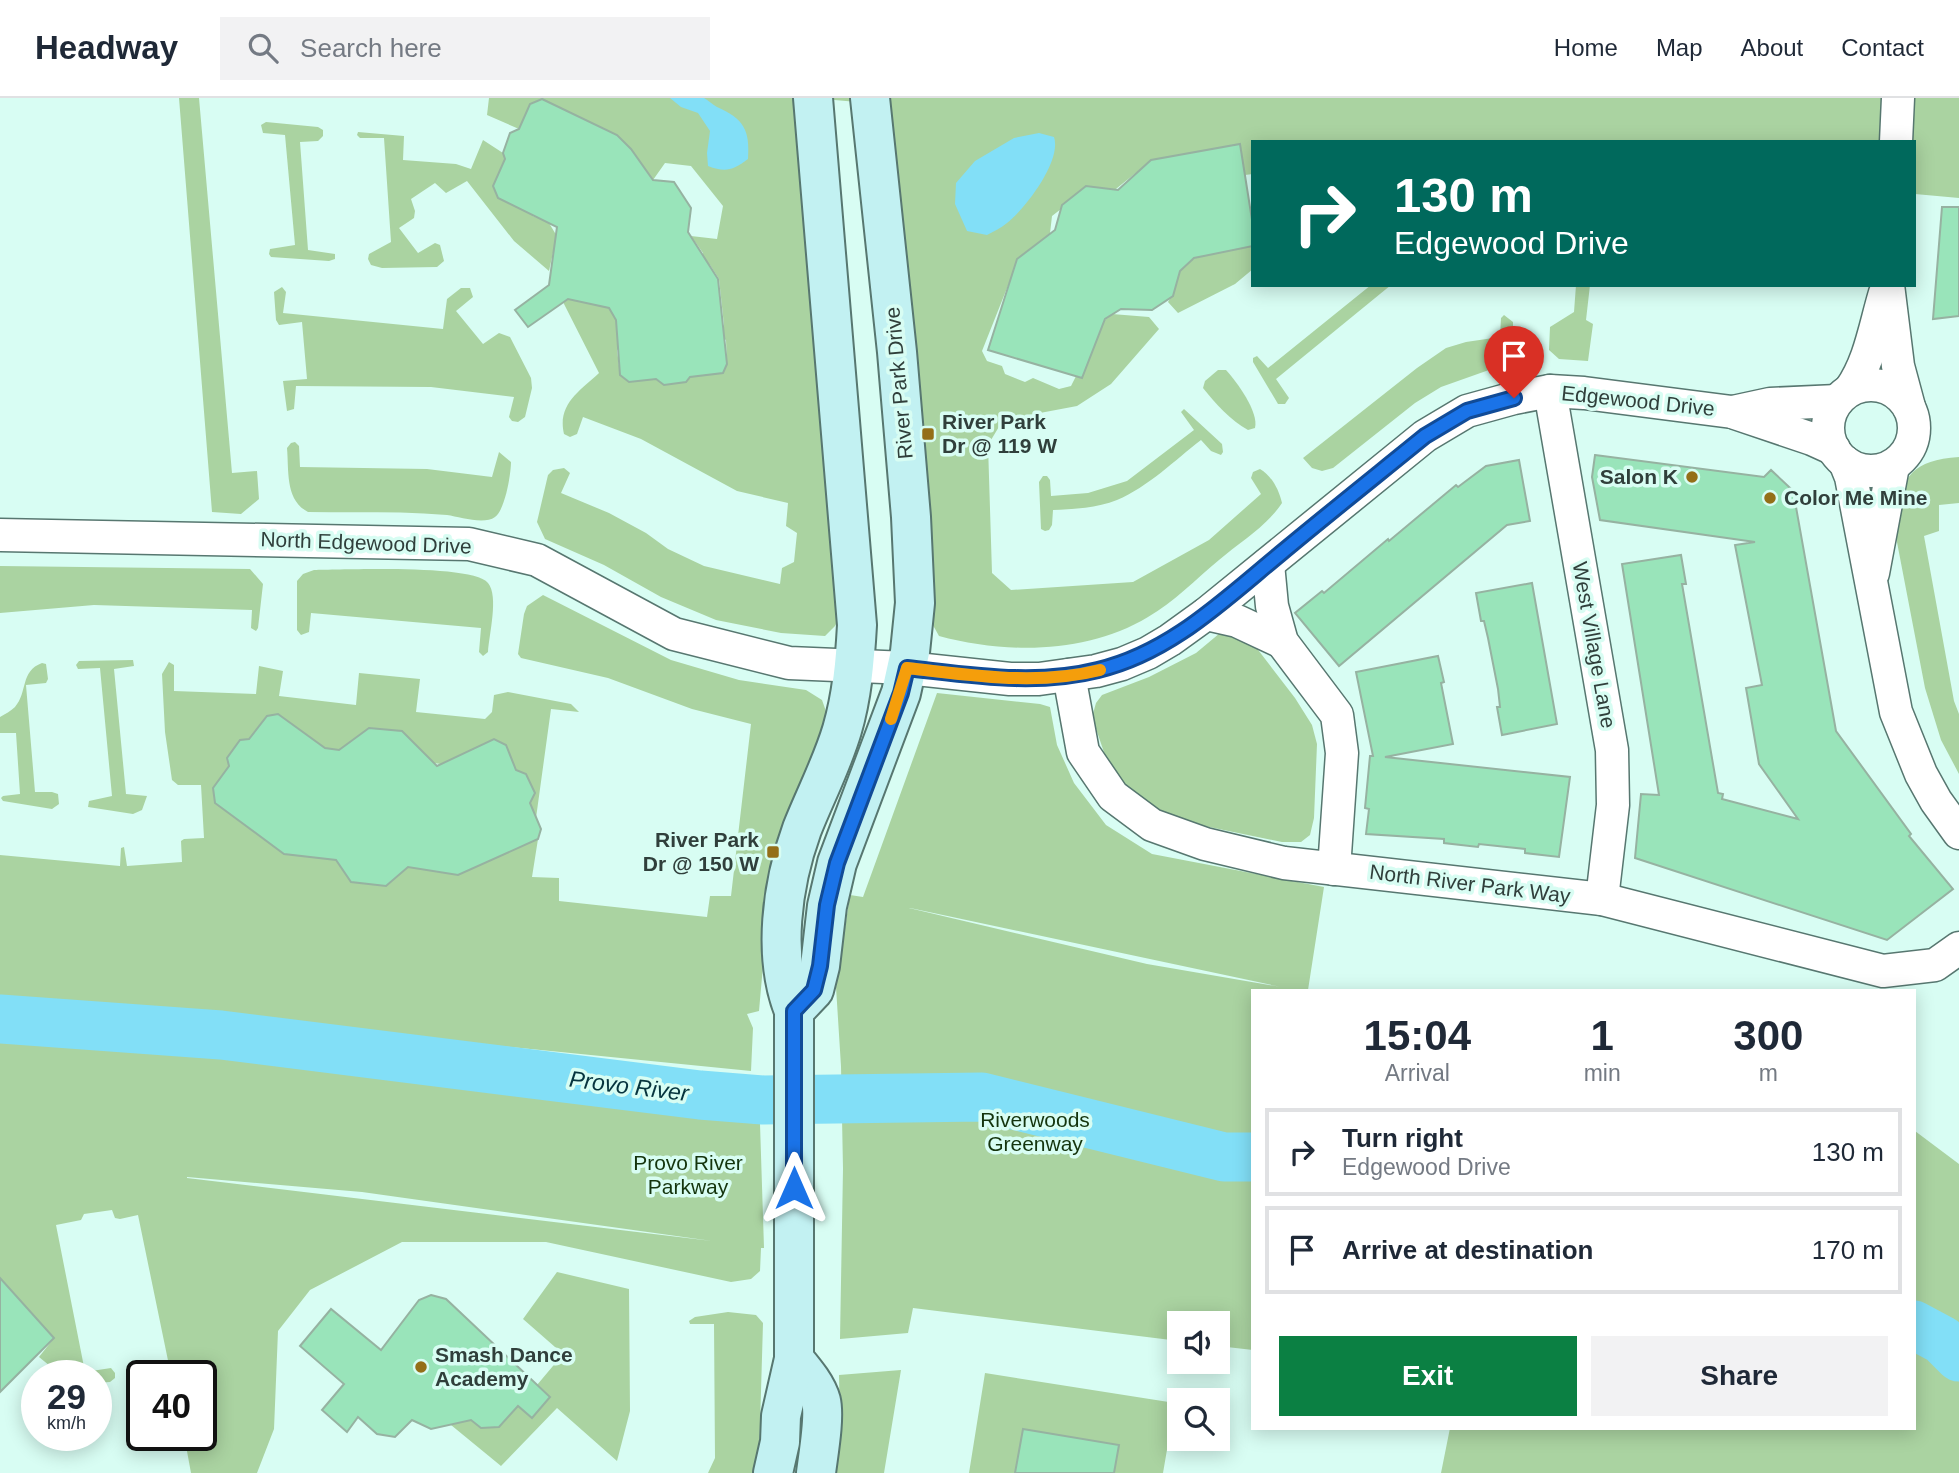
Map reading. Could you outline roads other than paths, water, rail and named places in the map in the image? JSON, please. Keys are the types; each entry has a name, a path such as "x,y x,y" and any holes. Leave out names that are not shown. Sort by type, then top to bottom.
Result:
{"street":[{"path":"794,1011 814,990 820,966 827,905 837,863 901,693 879,668 857,625 813,98"},
{"name":"River Park Drive","path":"870,98 897,352 911,517 915,603 879,668"},
{"path":"1896,140 1898,98"},
{"path":"1887,287 1869,351 1857,380 1830,416 1829,433 1850,477 1872,581 1883,657 1896,712 1921,774 1959,833"},
{"path":"1839,456 1860,470 1876,471 1893,466 1905,455 1913,440 1914,423 1898,366 1888,287"},
{"path":"1844,396 1866,385 1883,386 1898,394 1909,407"},
{"name":"Edgewood Drive","path":"879,668 1039,679 1069,676 1122,664 1148,653 1206,614 1444,423 1467,411 1550,391 1596,394 1732,412 1812,439 1839,456"},
{"name":"West Village Lane","path":"1550,391 1612,750 1613,805 1602,899"},
{"name":"Edgewood Drive","path":"1732,412 1770,404 1844,396"},
{"path":"1872,581 1893,466"},
{"name":"North Edgewood Drive","path":"0,534 468,544 537,560 674,634 789,663 879,668"},
{"path":"1268,564 1272,606 1282,642 1337,715 1342,752 1334,869"},
{"path":"1206,614 1237,621 1282,642"},
{"path":"773,1473 780,1442 781,1416 794,1359 794,1011 782,968 781,932 788,884 801,832 842,732 879,668"},
{"name":"North River Park Way","path":"1069,676 1083,751 1113,796 1152,825 1205,844 1284,863 1602,899 1883,971 1935,965 1959,948"},
{"path":"794,1359 808,1377 821,1402 816,1473"}],"water":[{"path":"670,98 704,98 734,116 746,133 748,159 729,169 708,166 710,131 698,113 681,107"},
{"path":"1039,133 1054,137 1055,147 1053,159 1032,196 1007,223 987,235 967,231 955,204 956,183 975,161 1014,138"}],"waterway":[{"name":"Provo River","path":"0,1019 221,1035 700,1095 763,1100 982,1097 1224,1157 1251,1157"},
{"name":"Provo River","path":"1916,1326 1942,1340 1959,1357"}],"place":[{"name":"River Park Dr @ 119 W","path":"928,434"},
{"name":"Salon K","path":"1692,477"},
{"name":"Color Me Mine","path":"1770,498"},
{"name":"River Park Dr @ 150 W","path":"773,852"},
{"name":"Smash Dance Academy","path":"421,1367"}],"park label":[{"name":"Riverwoods Greenway","path":"1035,1132"},
{"name":"Provo River Parkway","path":"688,1175"}]}
